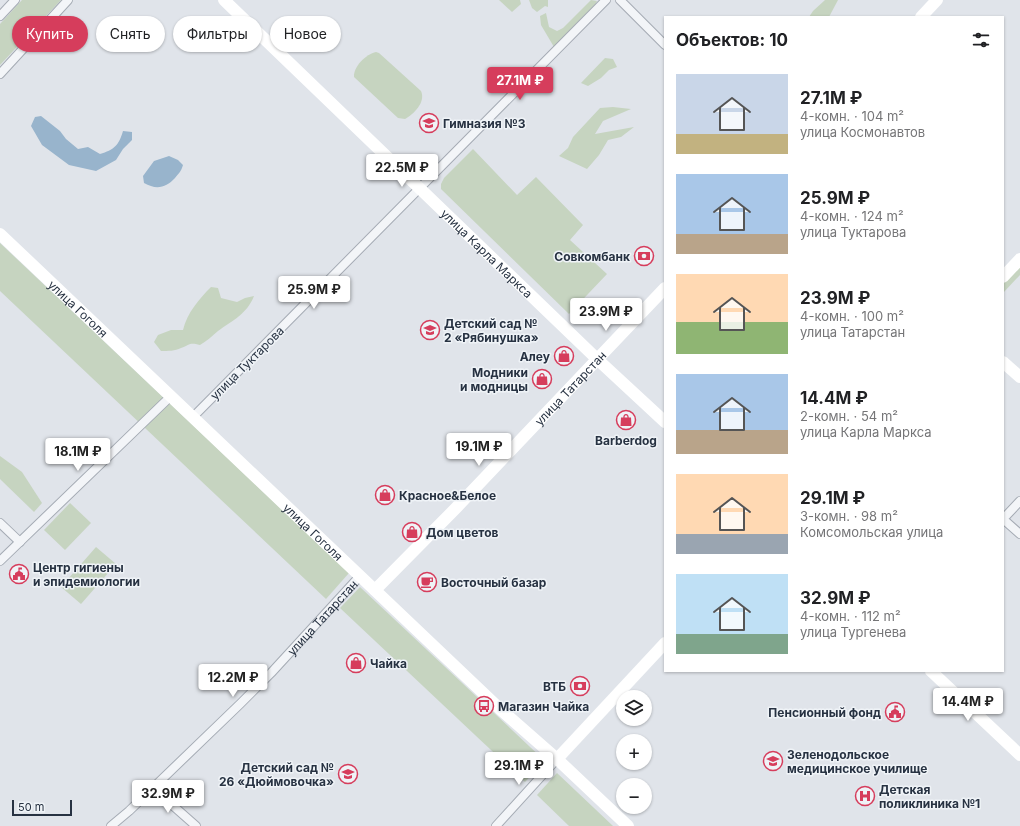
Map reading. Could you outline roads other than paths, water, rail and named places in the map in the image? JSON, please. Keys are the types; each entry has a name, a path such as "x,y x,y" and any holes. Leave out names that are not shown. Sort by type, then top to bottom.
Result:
{"street":[{"path":"0,16 15,0"},
{"path":"0,74 68,0"},
{"name":"улица Карла Маркса","path":"224,0 597,359 664,421"},
{"name":"улица Туктарова","path":"193,417 606,0"},
{"path":"620,0 664,44"},
{"path":"923,16 937,0"},
{"name":"улица Гоголя","path":"0,234 500,710 557,759 628,826"},
{"path":"1004,276 1020,259"},
{"name":"улица Татарстан","path":"375,590 456,508 664,289"},
{"path":"1004,363 1020,377"},
{"path":"0,561 171,396"},
{"path":"1004,518 1020,501"},
{"path":"1004,520 1020,534"},
{"path":"0,523 20,542"},
{"name":"улица Татарстан","path":"111,826 153,788 271,673 360,576"},
{"path":"496,826 664,644"},
{"path":"932,672 1020,755"},
{"path":"153,788 196,826"}],"water":[{"path":"41,116 60,131 66,139 78,149 88,147 100,154 105,152 112,149 118,143 123,131 132,132 132,140 123,149 116,160 96,171 69,165 42,145 31,126 35,117"},
{"path":"169,156 178,160 183,165 181,171 175,178 168,184 161,187 153,187 144,183 143,176 154,161"}],"place":[{"name":"Гимназия №3","path":"429,123"},
{"name":"Совкомбанк","path":"644,256"},
{"name":"Детский сад № 2 «Рябинушка»","path":"430,330"},
{"name":"Алеу","path":"564,356"},
{"name":"Модники и модницы","path":"542,379"},
{"name":"Barberdog","path":"626,420"},
{"name":"Красное&Белое","path":"385,495"},
{"name":"Дом цветов","path":"412,532"},
{"name":"Центр гигиены и эпидемиологии","path":"19,574"},
{"name":"Восточный базар","path":"427,582"},
{"name":"Чайка","path":"356,663"},
{"name":"ВТБ","path":"580,686"},
{"name":"Магазин Чайка","path":"484,706"},
{"name":"Пенсионный фонд","path":"895,712"},
{"name":"Зеленодольское медицинское училище","path":"773,761"},
{"name":"Детский сад № 26 «Дюймовочка»","path":"348,774"},
{"name":"Детская поликлиника №1","path":"865,796"}]}
